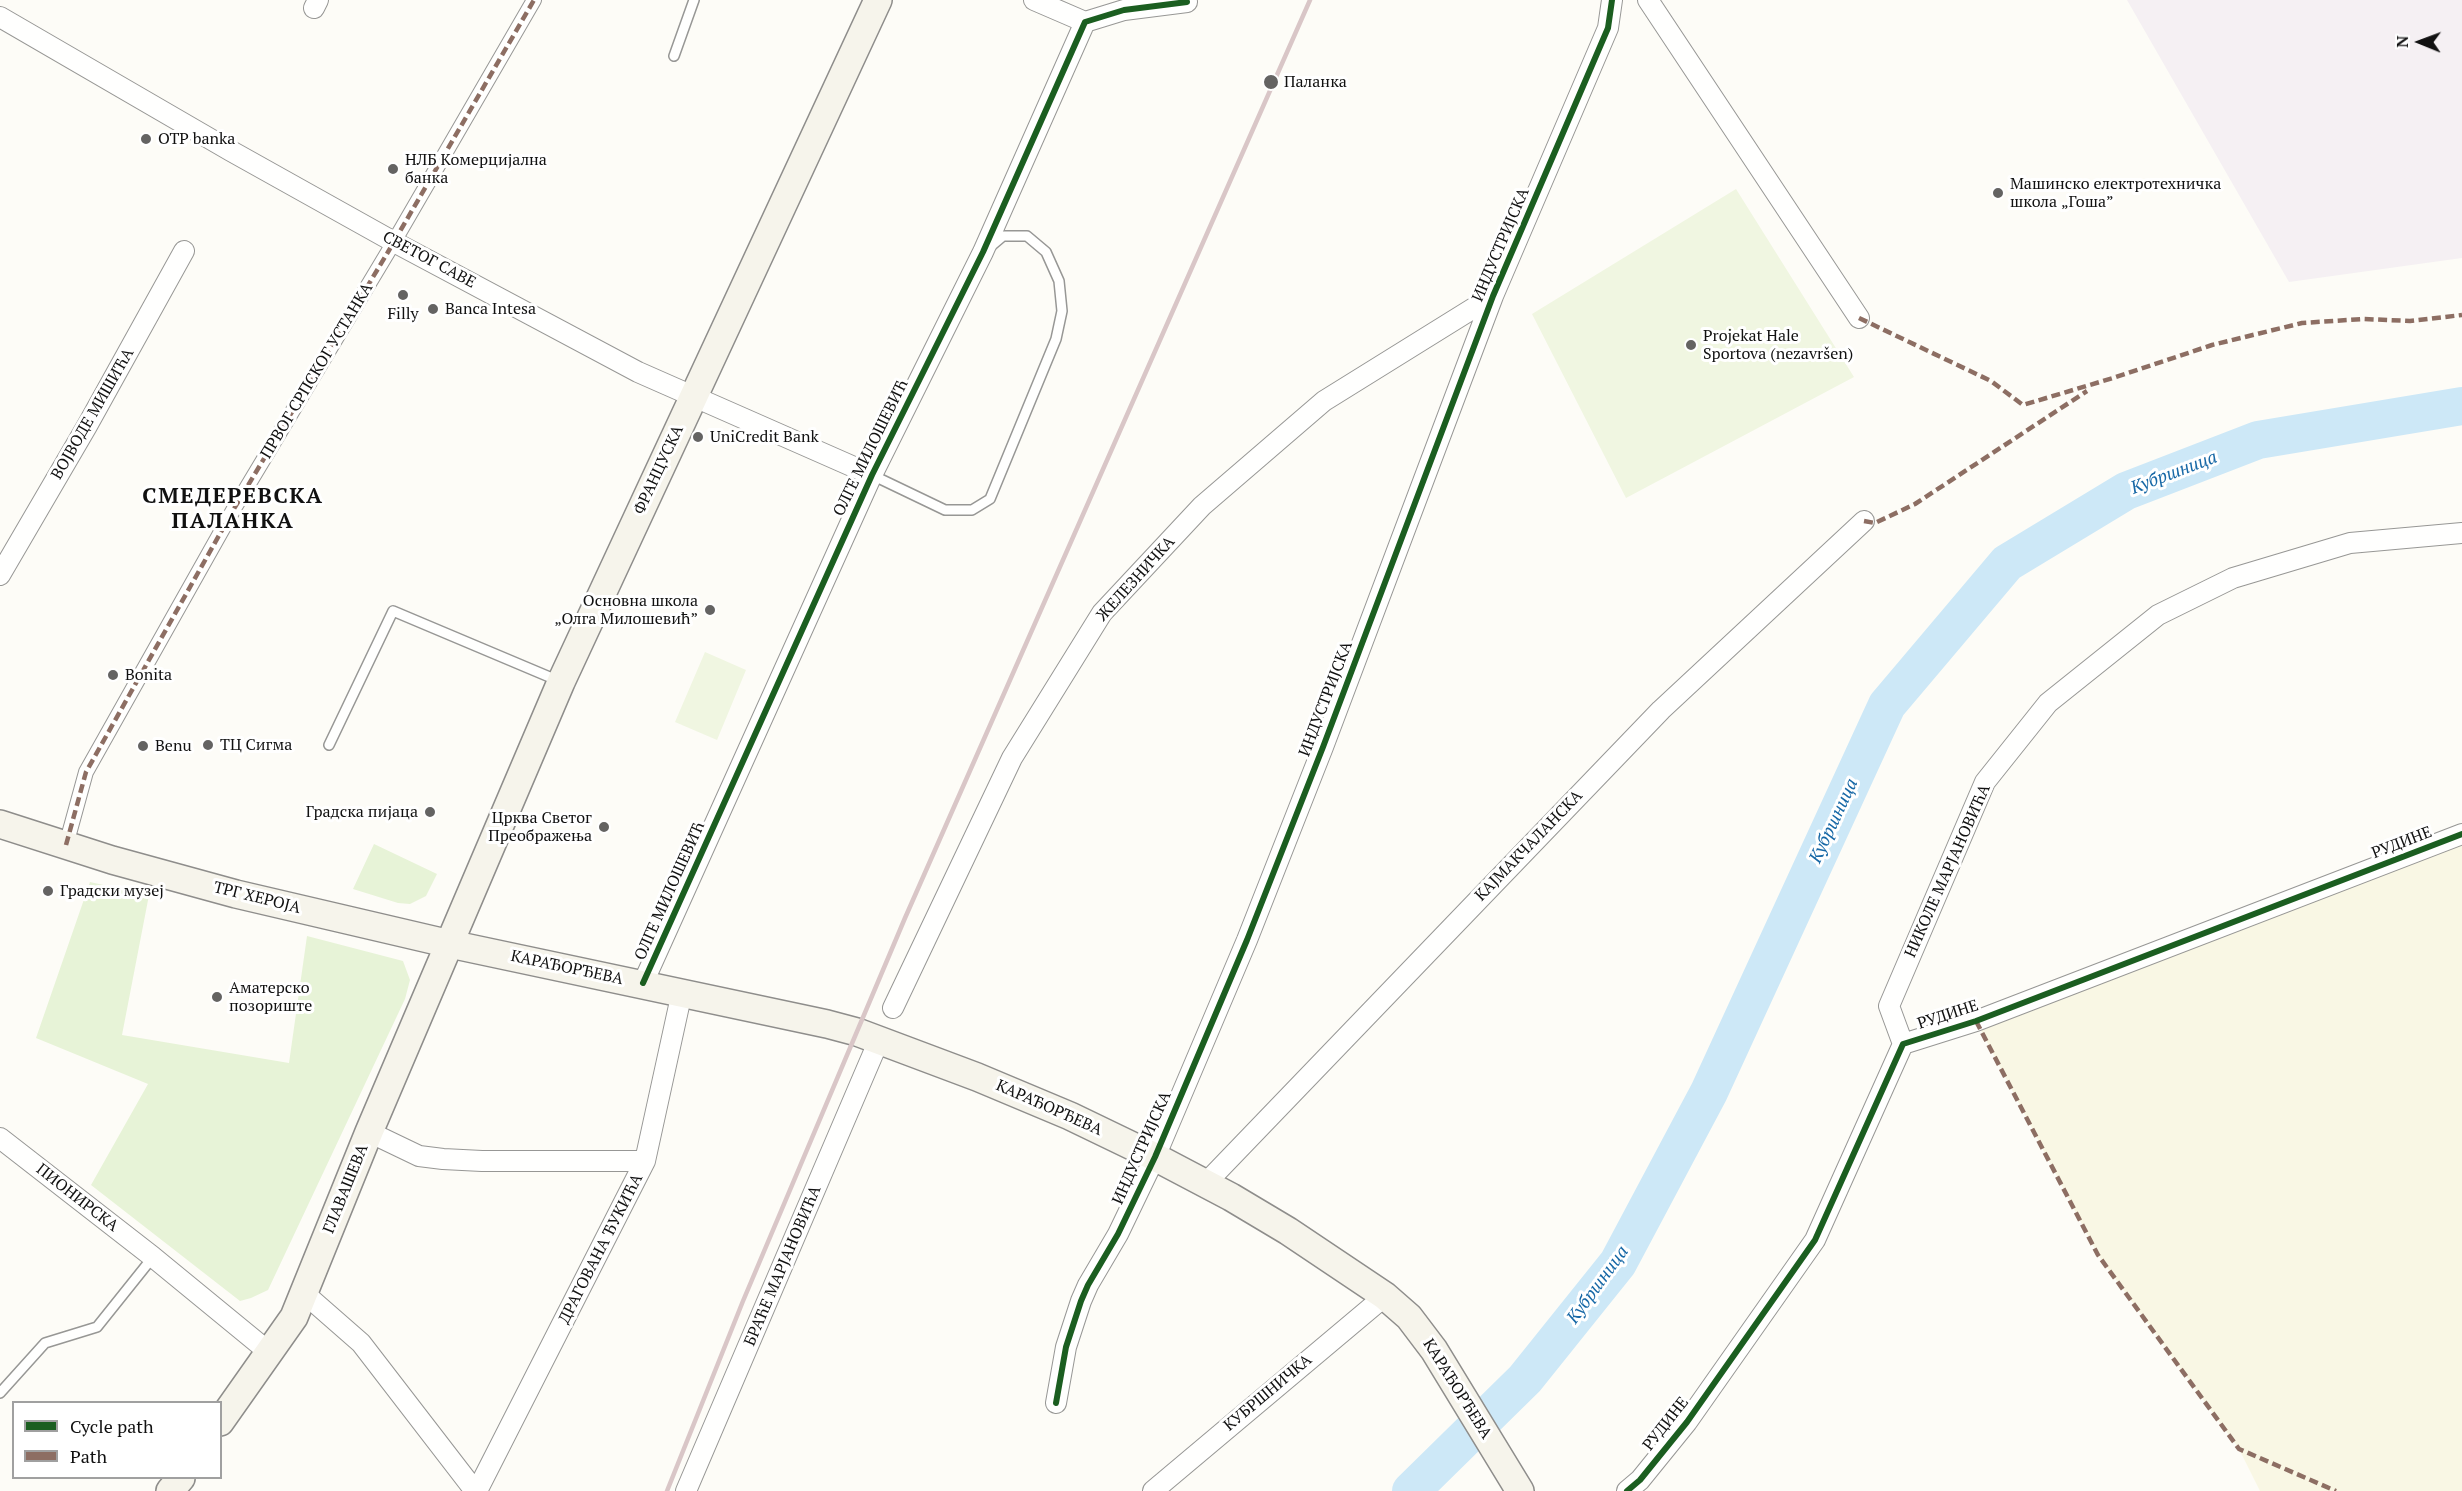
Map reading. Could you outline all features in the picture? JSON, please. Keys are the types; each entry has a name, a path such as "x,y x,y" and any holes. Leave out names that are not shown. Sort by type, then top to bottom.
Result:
{"main road":[{"name":"ФРАНЦУСКА","path":"450,944 561,682 878,0"},
{"name":"ТРГ ХЕРОЈА","path":"0,824 112,860 236,894 450,944"},
{"name":"ТРГ ХЕРОЈА","path":"0,839 66,845"},
{"name":"КАРАЂОРЂЕВА","path":"450,944 644,983 827,1024 879,1040 987,1081 1070,1116 1155,1157 1288,1230 1385,1296 1409,1317 1434,1350 1520,1491"},
{"name":"ГЛАВАШЕВА","path":"222,1419 294,1317 369,1132 450,944"},
{"path":"170,1491 180,1479"}],"street":[{"name":"ПРВОГ СРПСКОГ УСТАНКА","path":"66,845 86,772 235,507 394,242 534,0"},
{"path":"1034,0 1085,22 1124,10 1187,2"},
{"name":"ИНДУСТРИЈСКА","path":"1056,1403 1066,1347 1082,1300 1088,1285 1118,1234 1155,1157 1247,940 1493,296 1608,28 1612,0"},
{"path":"1648,0 1859,318"},
{"name":"СВЕТОГ САВЕ","path":"0,17 231,151 394,242 638,372 872,475"},
{"name":"ОЛГЕ МИЛОШЕВИЋ","path":"644,983 872,475 983,252 1085,22"},
{"name":"ВОЈВОДЕ МИШИЋА","path":"0,575 87,426 184,251"},
{"name":"ЖЕЛЕЗНИЧКА","path":"893,1008 1012,758 1102,613 1202,506 1324,401 1493,296"},
{"name":"КАЈМАКЧАЛАНСКА","path":"1206,1184 1661,710 1864,521"},
{"name":"НИКОЛЕ МАРЈАНОВИЋА","path":"1903,1044 1889,1006 1893,996 1985,782 2048,703 2158,615 2233,578 2350,543 2462,533"},
{"name":"РУДИНЕ","path":"1627,1491 1640,1480 1687,1422 1815,1240 1903,1044 1976,1021 2462,834"},
{"name":"ДРАГОВАНА ЂУКИЋА","path":"476,1491 645,1161 682,992"},
{"name":"БРАЋЕ МАРЈАНОВИЋА","path":"686,1491 879,1040"},
{"path":"369,1132 419,1156 443,1159 645,1161"},
{"name":"ПИОНИРСКА","path":"0,1138 153,1257 270,1353"},
{"path":"305,1294 361,1342 476,1491"},
{"name":"КУБРШНИЧКА","path":"1153,1491 1385,1296"}],"lane":[{"path":"674,56 694,0"},
{"path":"872,475 945,510 972,510 990,499 1056,339 1062,311 1059,281 1046,252 1028,236 1003,236 983,252"},
{"path":"329,745 393,610 561,682"},
{"path":"0,1393 45,1343 96,1327 153,1257"}],"shaded area":[{"path":"2127,0 2462,0 2462,258 2289,282"},
{"path":"2462,834 2462,1491 2260,1491 2239,1449 2098,1255 1976,1021"}],"green space":[{"name":"Projekat Hale Sportova (nezavršen)","path":"1736,189 1854,377 1626,498 1532,314"},
{"path":"705,652 746,670 717,740 675,722"},
{"path":"374,844 437,874 426,896 410,904 398,903 353,889"},
{"path":"90,882 149,895 122,1035 289,1063 307,936 403,961 410,980 405,999 268,1290 251,1298 240,1301 91,1185 148,1084 36,1038"}],"waterway":[{"name":"Кубршница","path":"1411,1491 1525,1379 1618,1263 1709,1092 1887,705 2007,563 2126,491 2258,440 2462,406"}],"railway":[{"path":"667,1491 743,1301 905,918 1310,0"}],"marked path":[{"path":"66,845 86,772 235,507 388,252 534,0"},
{"path":"1859,318 1991,381 2023,405 2212,345 2302,323 2364,319 2410,321 2462,315"},
{"path":"1864,521 1875,523 1915,504 2087,391"},
{"path":"1976,1021 2098,1255 2239,1449 2336,1491"}],"cycle path":[{"path":"1056,1403 1066,1347 1081,1301 1118,1234 1155,1157 1247,940 1323,747 1493,296 1608,28 1612,0"},
{"path":"643,983 872,475 983,252 1085,22 1124,10 1187,2"},
{"path":"1627,1491 1640,1480 1687,1422 1815,1240 1903,1044 1976,1021 2462,834"}],"place":[{"name":"Паланка","path":"1271,82"},
{"name":"OTP banka","path":"146,139"},
{"name":"НЛБ Комерцијална банка","path":"393,169"},
{"name":"Машинско електротехничка школа „Гоша”","path":"1998,193"},
{"name":"Filly","path":"403,295"},
{"name":"Banca Intesa","path":"433,309"},
{"name":"Projekat Hale Sportova (nezavršen)","path":"1691,345"},
{"name":"UniCredit Bank","path":"698,437"},
{"name":"Основна школа „Олга Милошевић”","path":"710,610"},
{"name":"Bonita","path":"113,675"},
{"name":"ТЦ Сигма","path":"208,745"},
{"name":"Benu","path":"143,746"},
{"name":"Градска пијаца","path":"430,812"},
{"name":"Црква Светог Преображења","path":"604,827"},
{"name":"Градски музеј","path":"48,891"},
{"name":"Аматерско позориште","path":"217,997"}],"district":[{"name":"СМЕДЕРЕВСКА ПАЛАНКА","path":"233,510"}]}
